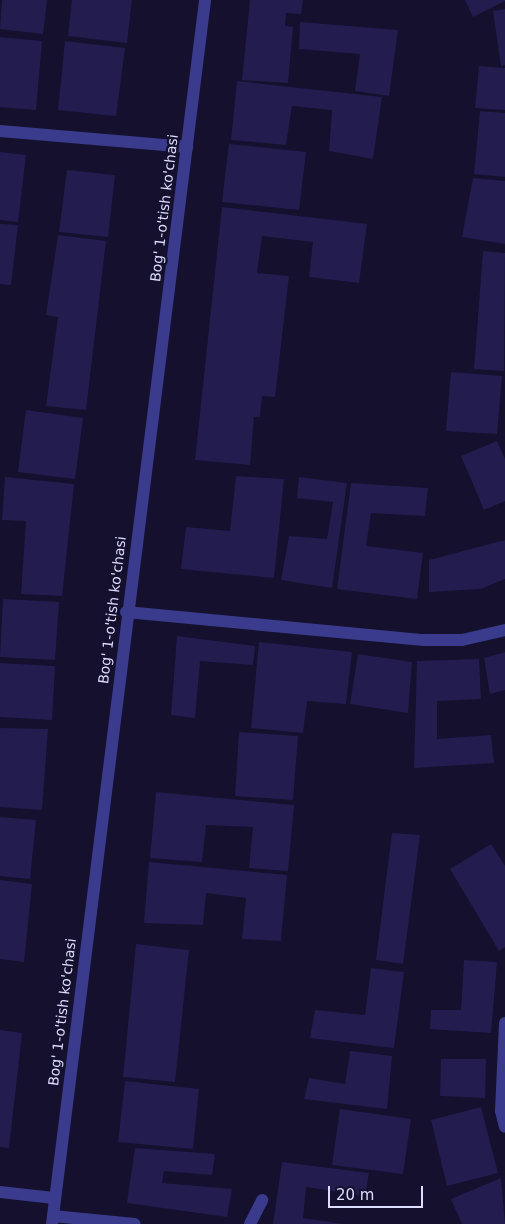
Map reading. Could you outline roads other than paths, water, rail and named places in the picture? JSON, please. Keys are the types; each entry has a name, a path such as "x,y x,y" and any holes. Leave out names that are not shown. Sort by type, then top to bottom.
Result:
{"street":[{"name":"Bog' 1-o'tish ko'chasi","path":"52,1220 126,612 188,147 204,0"},
{"path":"0,131 188,147"},
{"path":"126,612 424,640 462,640 505,630"},
{"path":"505,1024 500,1111 505,1127"},
{"path":"0,1192 54,1198"},
{"path":"250,1224 262,1200"},
{"path":"52,1220 135,1224"}]}
